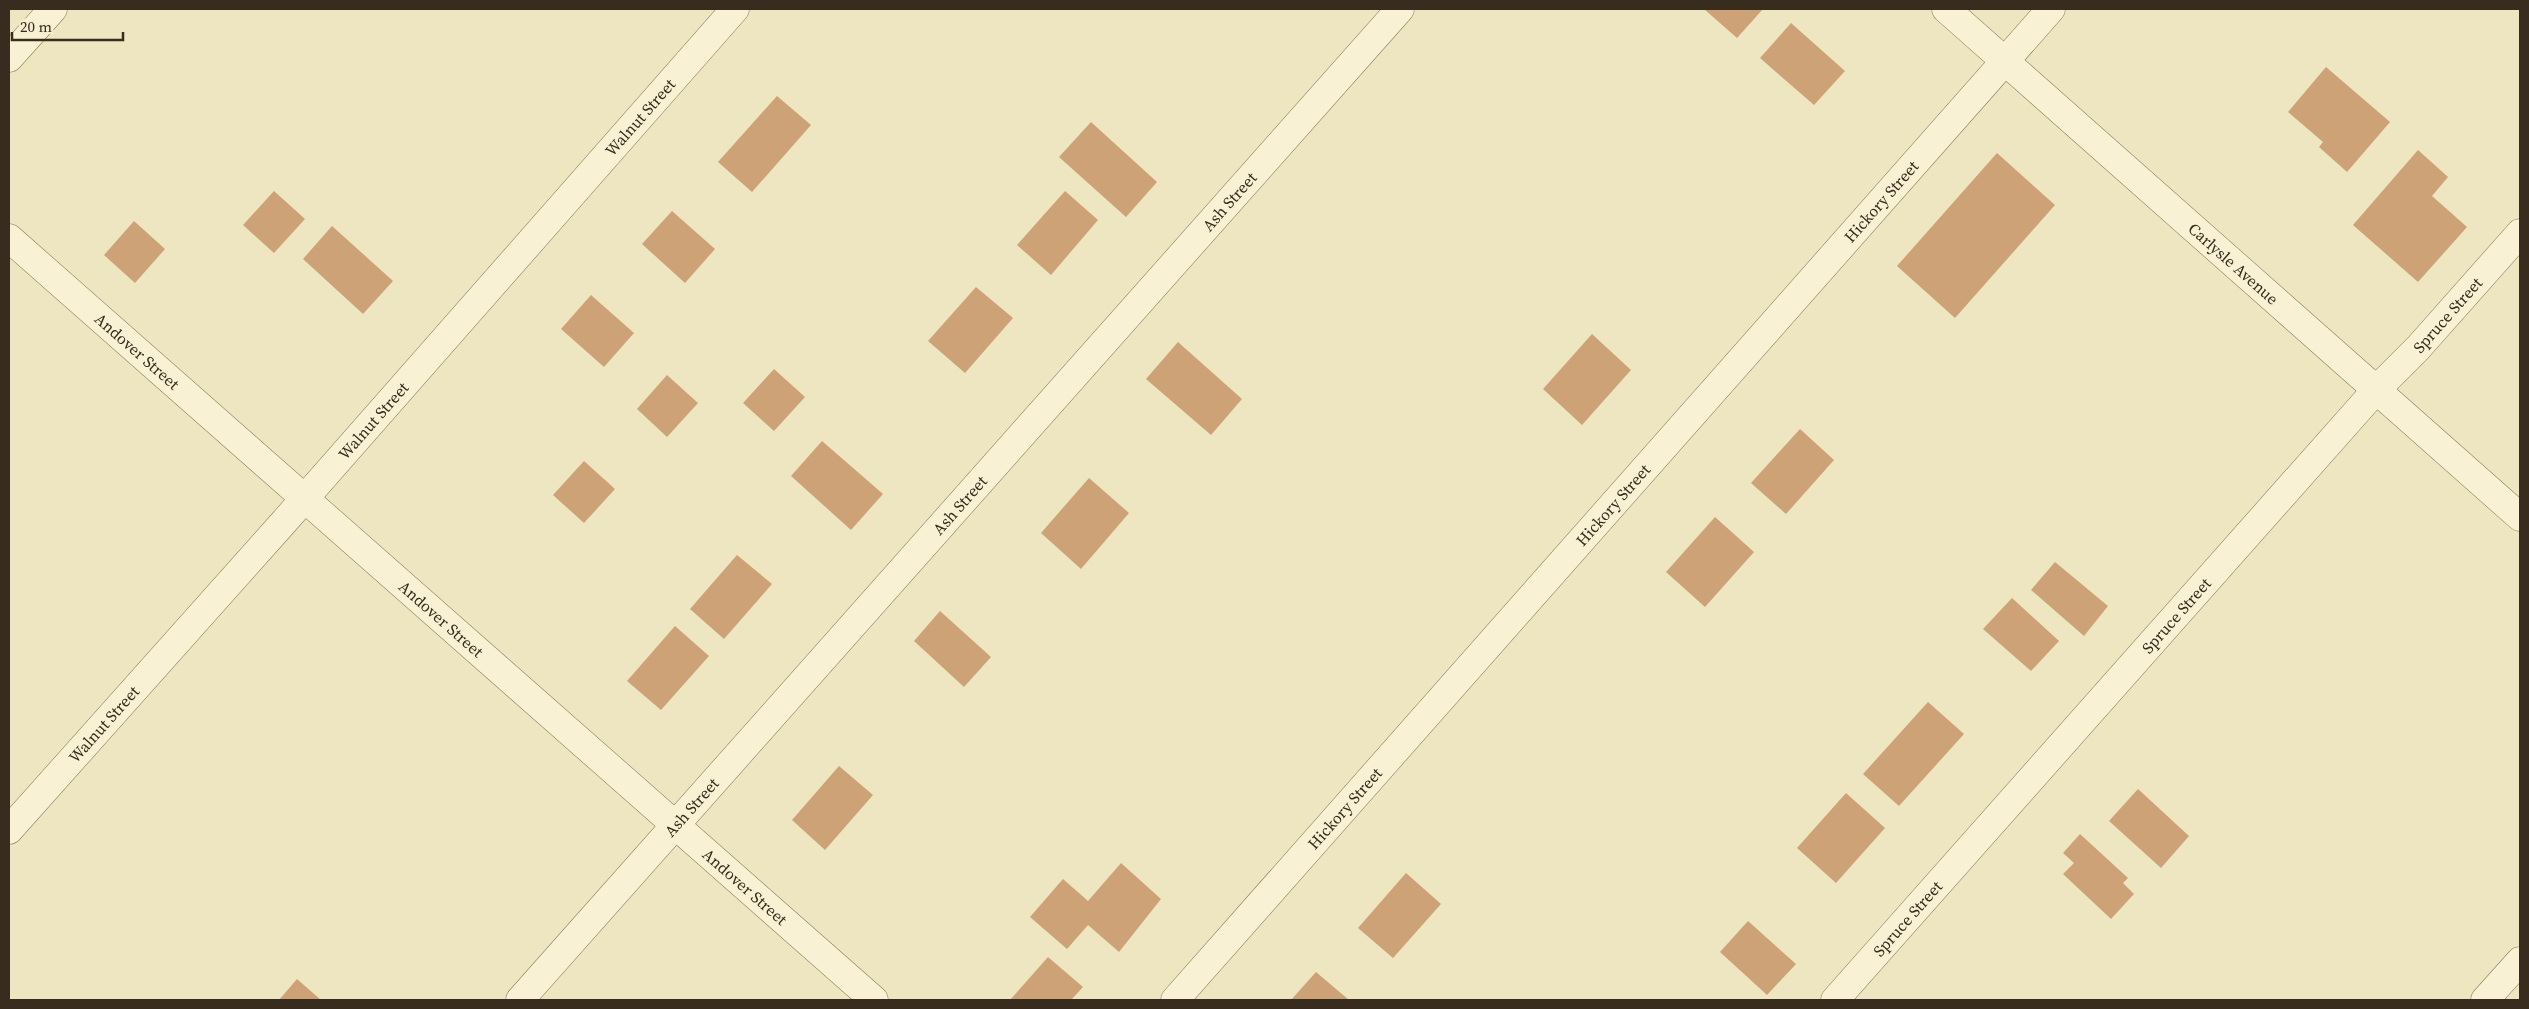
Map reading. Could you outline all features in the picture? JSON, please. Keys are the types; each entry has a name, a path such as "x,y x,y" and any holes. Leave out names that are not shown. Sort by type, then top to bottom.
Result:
{"street":[{"path":"9,58 53,9"},
{"name":"Walnut Street","path":"9,830 305,498 735,9"},
{"name":"Ash Street","path":"520,1000 1400,9"},
{"name":"Carlysle Avenue","path":"1946,9 2520,517"},
{"name":"Hickory Street","path":"1174,1000 2051,9"},
{"name":"Spruce Street","path":"1835,1000 2376,390 2418,348 2520,233"},
{"name":"Andover Street","path":"9,238 874,1000"},
{"path":"2485,1000 2520,961"}],"building":[{"path":"1704,9 1763,9 1737,38"},
{"path":"1791,23 1845,71 1814,105 1760,58"},
{"path":"2326,67 2390,122 2347,172 2319,147 2323,142 2288,112"},
{"path":"777,96 811,125 752,192 718,162"},
{"path":"1091,122 1157,182 1126,217 1059,157"},
{"path":"2418,150 2448,177 2432,196 2467,227 2418,282 2353,225"},
{"path":"1997,153 2055,205 1955,318 1897,266"},
{"path":"274,191 305,219 274,253 243,225"},
{"path":"1065,191 1098,220 1051,275 1017,245"},
{"path":"672,211 715,249 685,283 642,244"},
{"path":"134,221 165,249 135,283 104,255"},
{"path":"332,226 393,281 363,314 303,259"},
{"path":"976,287 1013,318 965,373 928,341"},
{"path":"591,295 634,333 604,367 561,329"},
{"path":"1592,334 1631,370 1582,425 1543,389"},
{"path":"1178,342 1242,399 1211,435 1146,379"},
{"path":"774,369 805,397 774,431 743,403"},
{"path":"667,375 698,403 667,437 637,409"},
{"path":"1800,429 1834,460 1786,514 1751,483"},
{"path":"822,441 883,494 851,530 791,476"},
{"path":"584,461 615,489 584,523 553,495"},
{"path":"1089,478 1129,513 1081,569 1041,533"},
{"path":"1715,517 1754,552 1705,607 1666,572"},
{"path":"737,555 772,584 724,639 690,609"},
{"path":"2055,562 2108,606 2084,636 2031,590"},
{"path":"2012,598 2059,641 2031,671 1983,629"},
{"path":"940,611 991,657 964,687 914,641"},
{"path":"675,626 709,656 661,710 627,681"},
{"path":"1928,702 1964,734 1899,806 1863,774"},
{"path":"839,766 873,795 825,850 792,820"},
{"path":"2138,789 2189,836 2161,868 2109,821"},
{"path":"1846,793 1885,828 1836,883 1797,848"},
{"path":"2080,834 2128,878 2123,883 2134,894 2111,919 2063,874 2074,863 2063,853"},
{"path":"1121,863 1161,899 1119,952 1088,925 1067,949 1030,917 1063,879 1088,901"},
{"path":"1406,873 1441,904 1393,958 1358,928"},
{"path":"1748,921 1796,964 1767,995 1720,952"},
{"path":"1048,957 1083,987 1071,1000 1010,1000"},
{"path":"1316,972 1349,1000 1291,1000"},
{"path":"297,979 321,1000 279,1000"}]}
